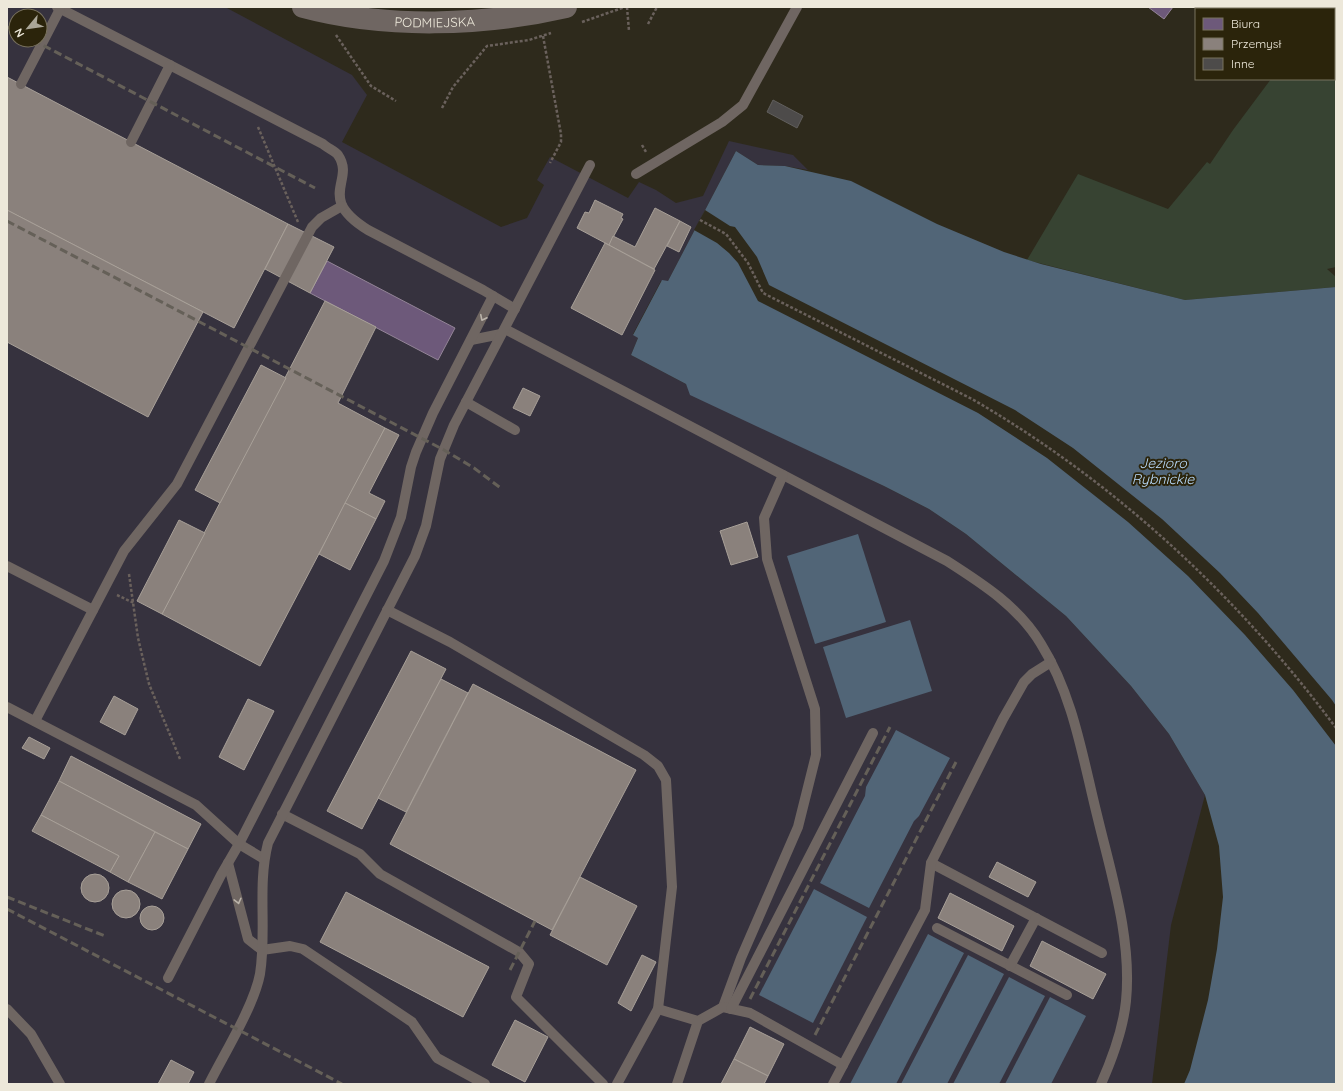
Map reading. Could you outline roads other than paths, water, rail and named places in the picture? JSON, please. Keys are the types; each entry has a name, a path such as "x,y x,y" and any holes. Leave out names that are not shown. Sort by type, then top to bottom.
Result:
{"street":[{"name":"PODMIEJSKA","path":"303,7 367,18 447,22 519,16 573,15"}],"lane":[{"path":"636,174 722,122 743,105 797,7"},
{"path":"21,84 58,8 323,144 337,154 342,168 339,194 342,206 349,216 368,230 515,309"},
{"path":"131,142 170,65"},
{"path":"209,1084 253,996 260,974 264,859 268,843 422,540 440,458 466,402 590,165"},
{"path":"35,721 124,550 177,484 308,235 321,218 342,206"},
{"path":"168,978 239,844 384,561 401,517 411,467 416,452 433,413 493,296"},
{"path":"471,340 503,331 947,561 1000,596 1022,619 1041,644 1051,662 1059,678 1075,723 1122,924 1125,951 1126,1000 1117,1044 1101,1084"},
{"path":"466,402 515,430"},
{"path":"727,1008 741,958 798,827 816,756 815,709 767,559 764,518 783,475"},
{"path":"7,566 93,610"},
{"path":"387,610 457,646 644,755 658,766 666,780 672,887 658,1009 617,1084"},
{"path":"833,1084 925,910 931,863 1017,693 1032,674 1051,662"},
{"path":"7,707 196,805 239,844 264,859"},
{"path":"727,1008 873,734"},
{"path":"282,814 360,854 380,874 519,952 529,964 516,997 603,1084"},
{"path":"228,863 248,939 262,950 290,946 303,949 412,1022 437,1058 485,1084"},
{"path":"931,863 1102,953"},
{"path":"1010,966 1036,918"},
{"path":"937,928 1067,995"},
{"path":"658,1009 698,1021 727,1008 750,1013 843,1065"},
{"path":"7,1009 31,1034 60,1084"},
{"path":"677,1084 698,1021"}],"water":[{"name":"Jezioro Rybnickie","path":"736,151 758,165 785,166 851,181 937,224 1004,252 1041,264 1185,300 1336,287 1336,1084 1184,1084 1190,1070 1208,1000 1217,949 1223,897 1219,846 1205,795 1169,734 1131,686 1066,616 966,534 929,509 884,486 690,395 686,384 631,355 638,338 633,335 662,280 668,281"},
{"path":"858,534 886,622 815,644 787,556"},
{"path":"910,620 932,691 846,718 823,647"},
{"path":"896,730 950,758 919,816 914,821 869,908 820,883 865,796 866,787"},
{"path":"814,889 867,917 813,1023 759,995"},
{"path":"928,934 964,953 896,1084 850,1084"},
{"path":"968,955 1004,974 947,1084 901,1084"},
{"path":"1009,977 1045,996 999,1084 953,1084"},
{"path":"1050,997 1086,1016 1051,1084 1005,1084"}],"railway":[{"path":"48,48 315,188"},
{"path":"7,221 444,450 474,468 502,489"},
{"path":"750,999 890,727"},
{"path":"815,1035 956,762"},
{"path":"7,897 105,936"},
{"path":"7,909 342,1084"},
{"path":"510,970 535,921"}]}
